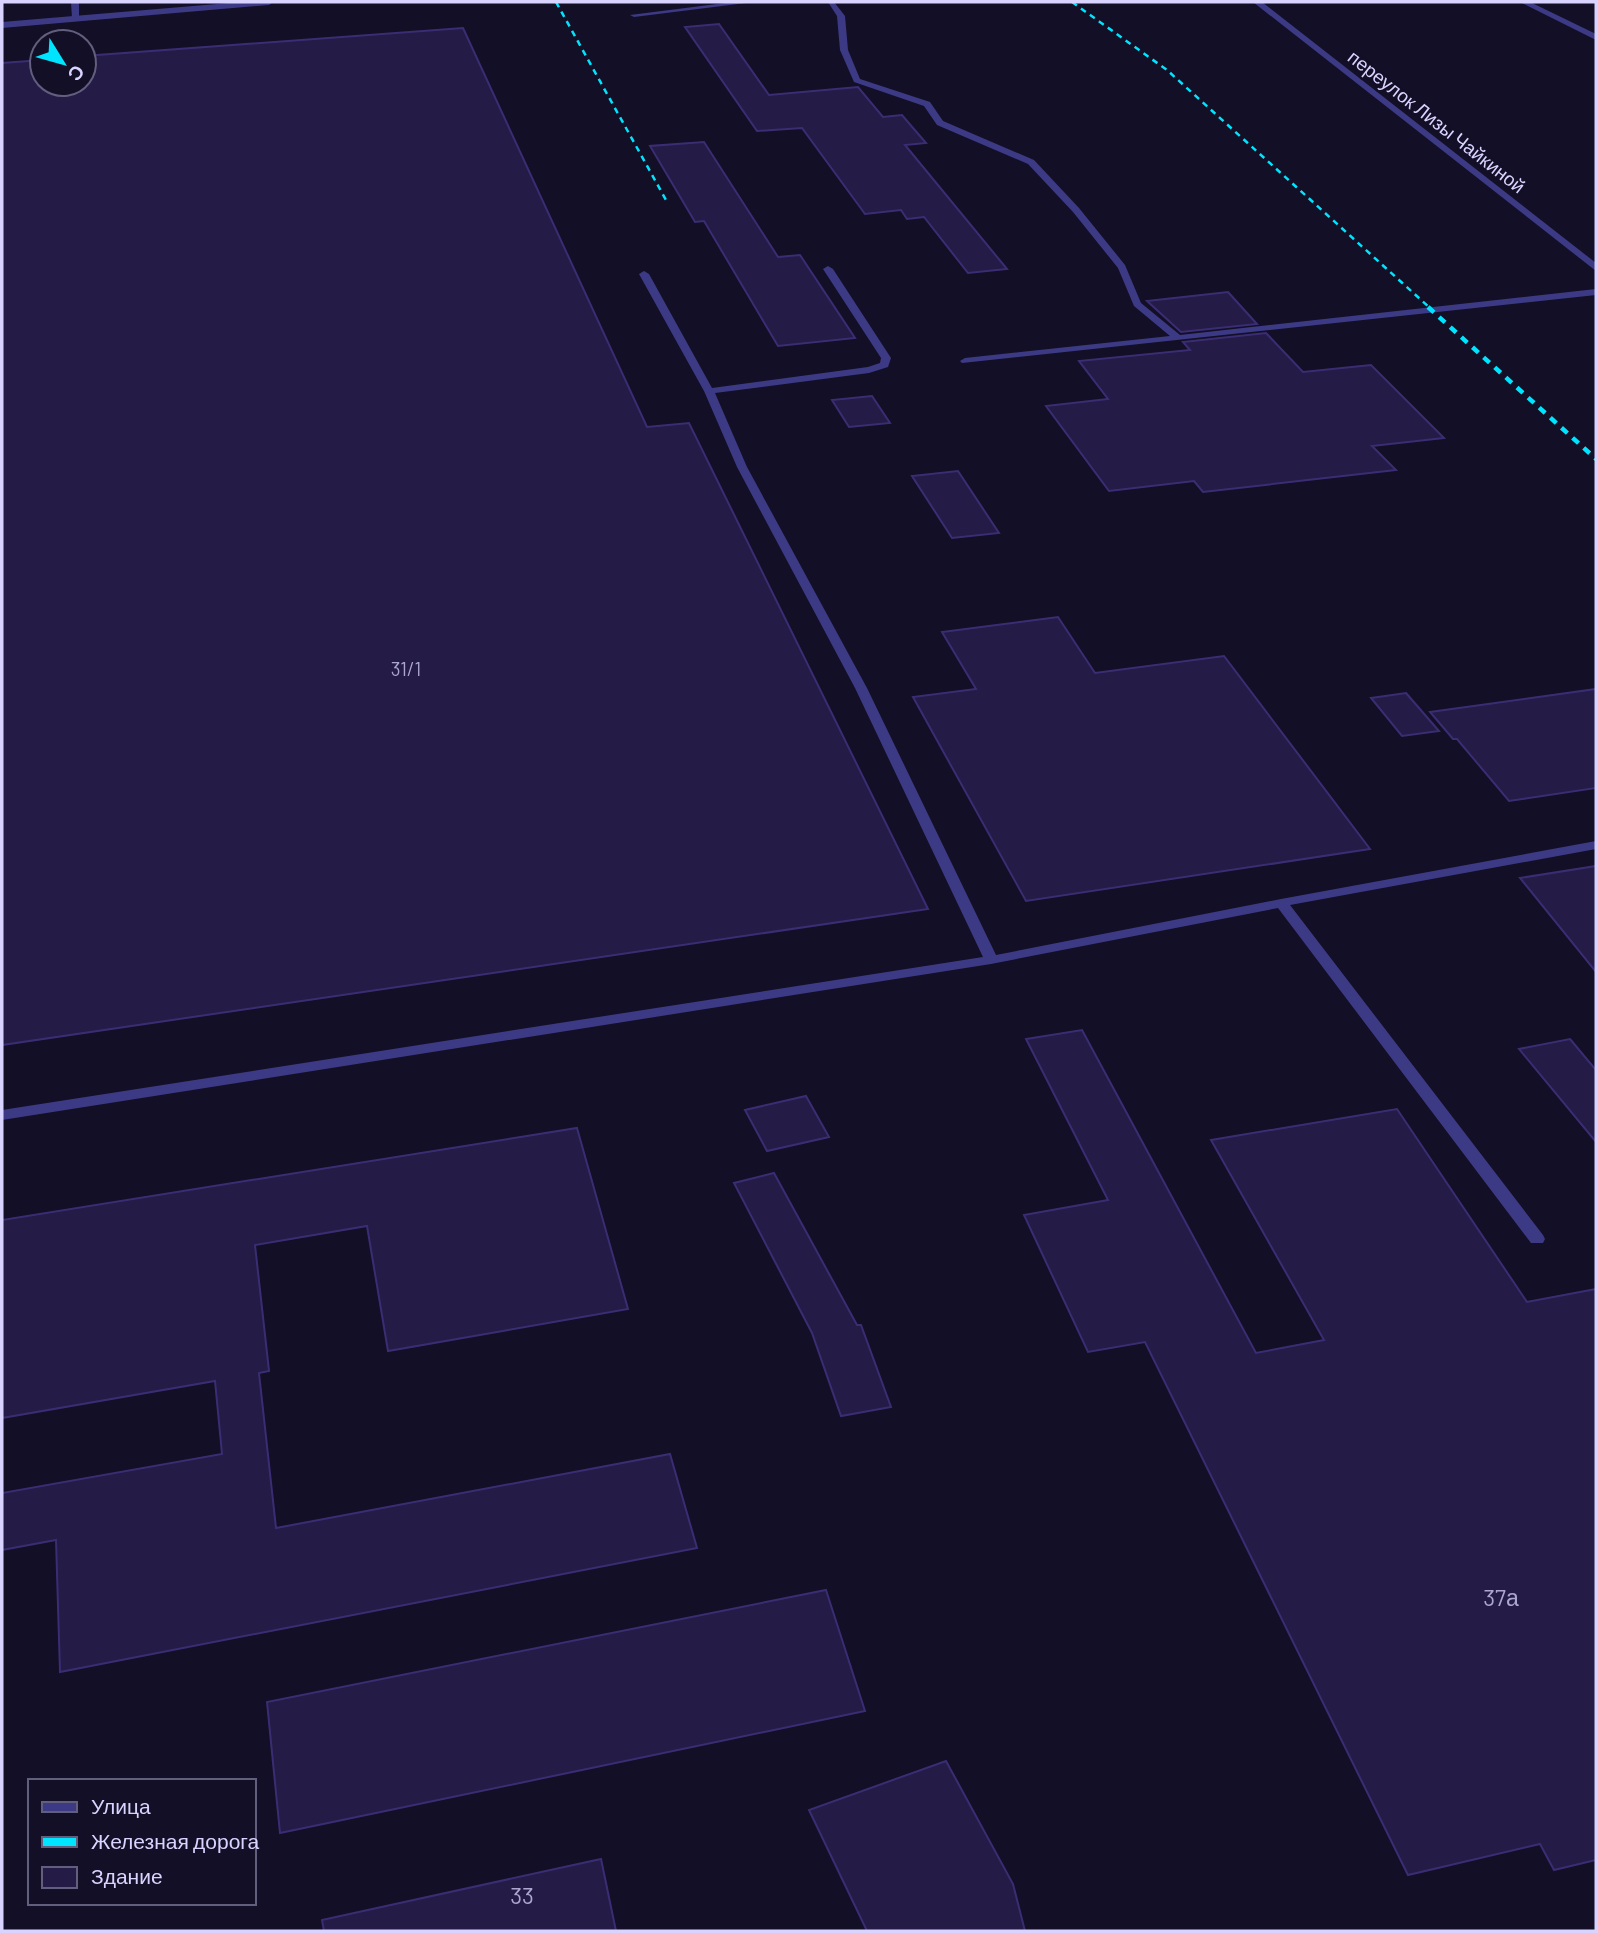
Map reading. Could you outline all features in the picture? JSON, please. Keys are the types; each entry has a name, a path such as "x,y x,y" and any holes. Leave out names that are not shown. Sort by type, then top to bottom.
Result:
{"street":[{"path":"2,25 269,2"},
{"name":"переулок Лизы Чайкиной","path":"1256,2 1596,268"},
{"path":"1524,2 1595,35"}],"lane":[{"path":"75,2 76,19"},
{"path":"634,15 750,2"},
{"path":"831,2 841,16 844,50 858,80 927,104 940,123 1031,162 1076,210 1122,267 1137,304 1178,338"},
{"path":"709,391 870,370 885,365 886,358 828,269"},
{"path":"644,274 709,391 742,467 861,688 991,960"},
{"path":"965,361 1596,292"},
{"path":"2,1115 991,960 1596,845"},
{"path":"1281,903 1537,1239"}],"building":[{"path":"719,24 769,95 858,87 883,117 902,115 926,143 905,145 1007,269 968,273 924,217 907,219 901,210 865,214 802,128 757,131 685,27"},
{"path":"463,28 647,427 689,423 928,909 2,1045 2,63 28,61 28,98 98,98 98,55"},
{"path":"704,142 778,257 800,255 855,338 778,346 704,221 695,222 650,146"},
{"path":"1228,292 1257,324 1181,332 1147,301"},
{"path":"1266,333 1303,372 1371,365 1444,438 1372,446 1396,470 1203,492 1194,481 1109,491 1046,406 1108,399 1079,361 1190,350 1183,342"},
{"path":"872,396 890,423 849,427 832,400"},
{"path":"958,471 999,533 952,538 912,476"},
{"path":"1058,617 1095,673 1224,656 1370,849 1026,901 913,697 976,689 942,632"},
{"path":"1596,689 1596,788 1509,801 1457,739 1453,739 1430,712"},
{"path":"1406,693 1439,731 1402,736 1371,698"},
{"path":"1596,866 1596,972 1520,878"},
{"path":"1082,1030 1256,1353 1324,1340 1211,1140 1397,1109 1527,1302 1596,1289 1596,1860 1554,1870 1540,1844 1408,1875 1145,1342 1088,1352 1024,1215 1108,1200 1026,1039"},
{"path":"1570,1039 1596,1070 1596,1142 1519,1049"},
{"path":"806,1096 829,1137 767,1151 745,1110"},
{"path":"577,1128 628,1309 388,1351 367,1226 255,1245 269,1371 259,1373 276,1528 670,1454 697,1548 60,1672 56,1540 2,1550 2,1493 222,1454 215,1381 2,1418 2,1220"},
{"path":"774,1173 857,1325 861,1325 891,1407 841,1416 812,1333 734,1183"},
{"path":"826,1590 865,1711 280,1833 267,1702"},
{"path":"946,1761 1013,1884 1025,1931 867,1931 809,1810"},
{"path":"601,1859 616,1931 324,1931 322,1920"}],"railway":[{"path":"556,2 666,200"},
{"path":"1072,2 1167,70 1430,308"},
{"path":"1428,307 1596,459"}]}
